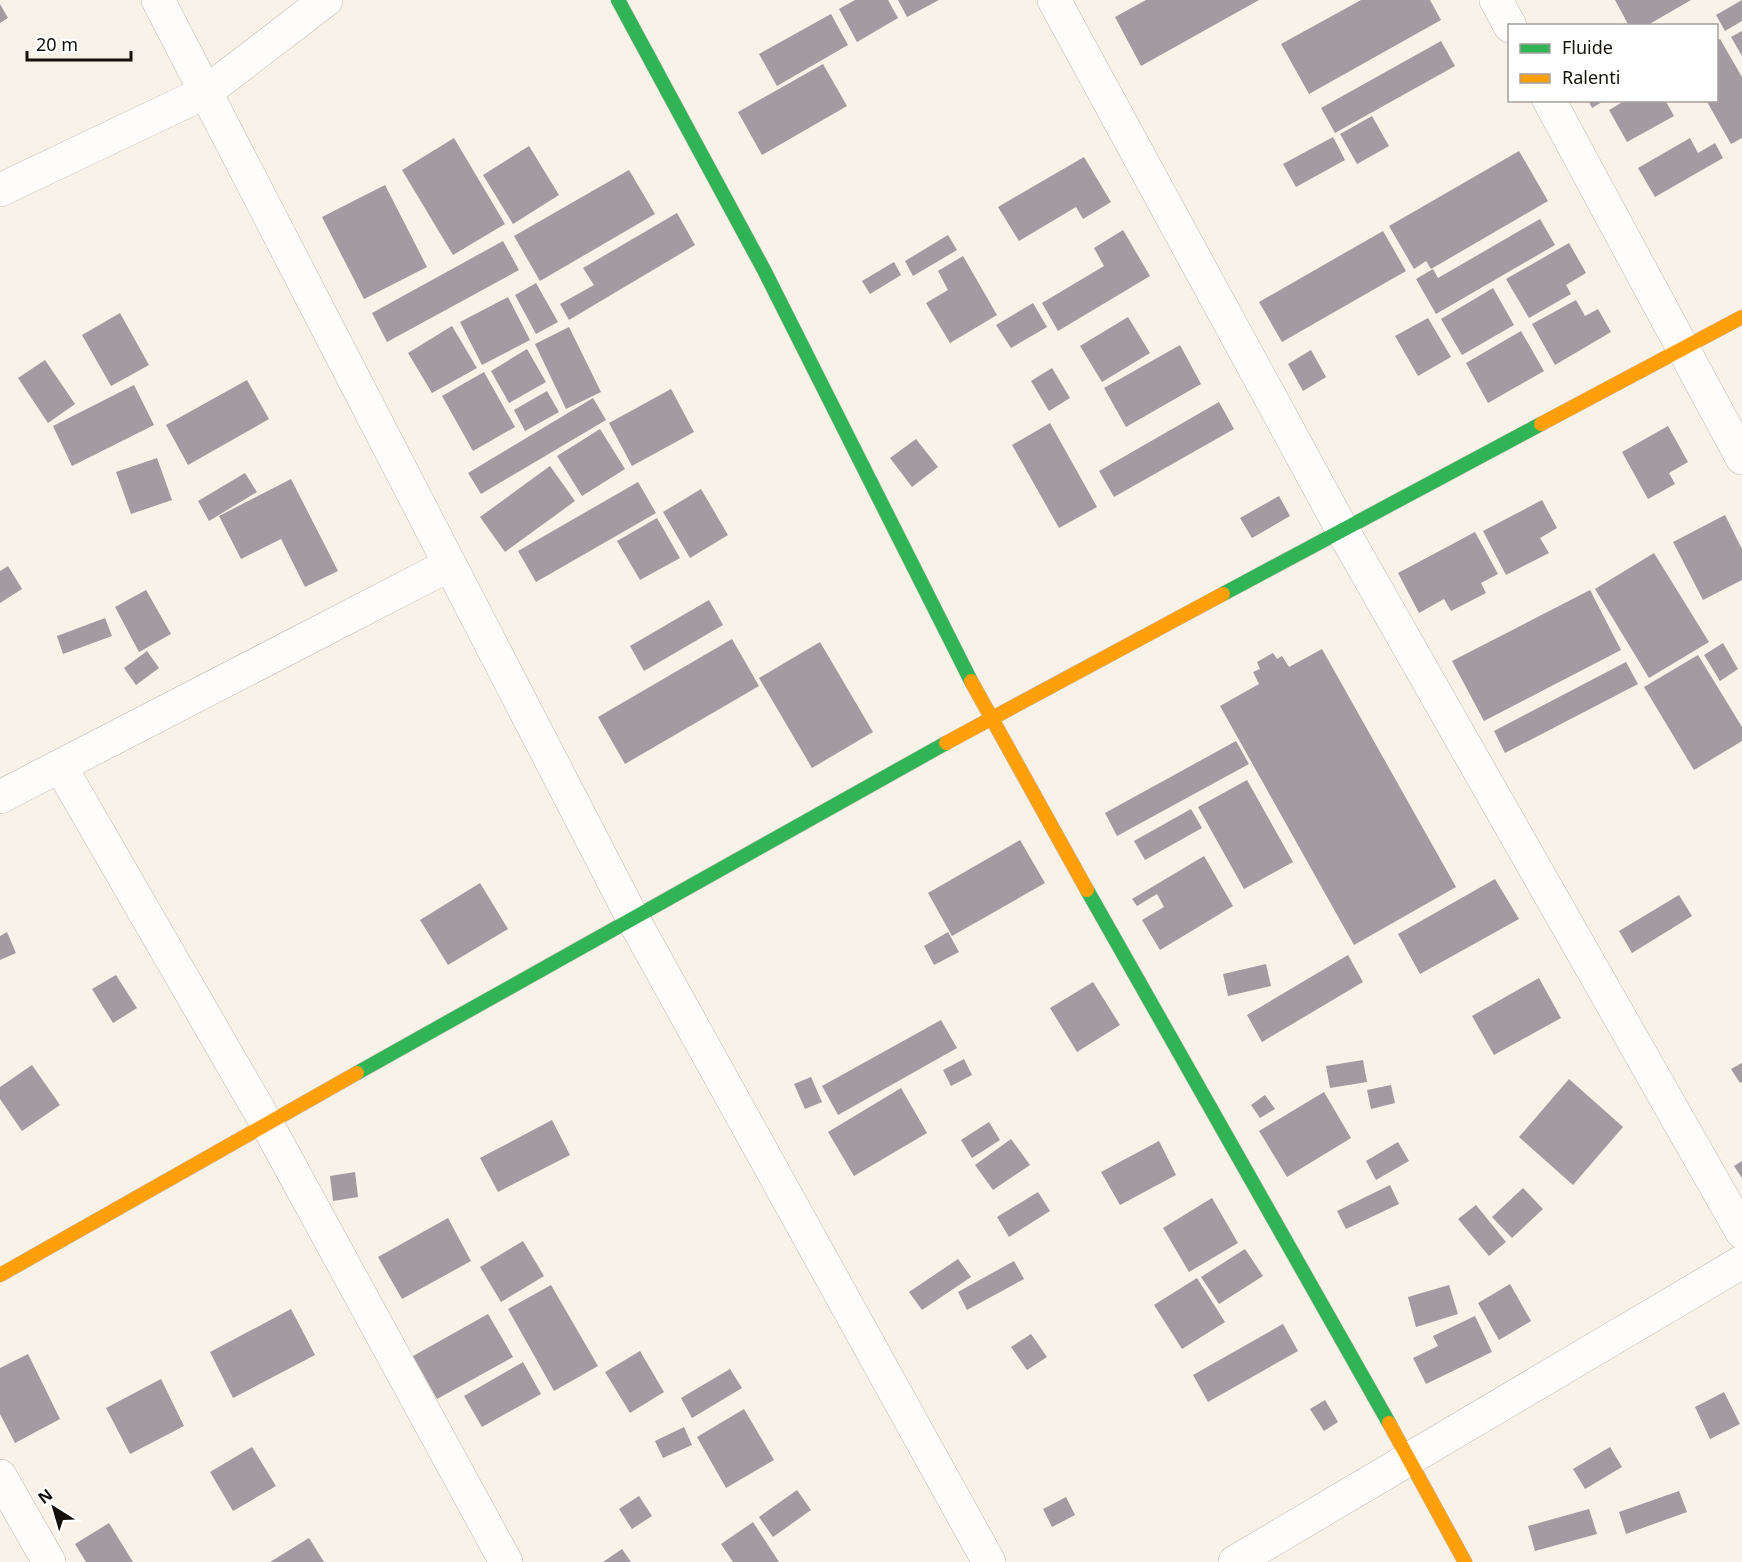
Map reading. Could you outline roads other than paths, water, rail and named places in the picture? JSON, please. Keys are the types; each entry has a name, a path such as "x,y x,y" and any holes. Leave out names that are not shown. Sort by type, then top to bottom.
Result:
{"street":[{"path":"158,0 632,917 989,1562"},
{"path":"0,190 206,92 326,0"},
{"path":"618,0 764,270 990,719 1410,1459 1465,1562"},
{"path":"1054,0 1343,531 1742,1232"},
{"path":"1496,0 1508,24"},
{"path":"1550,102 1742,458"},
{"path":"0,1275 632,917 990,719 1742,317"},
{"path":"0,797 449,565"},
{"path":"60,766 267,1124 506,1562"},
{"path":"1235,1562 1742,1262"},
{"path":"0,1476 49,1562"}]}
